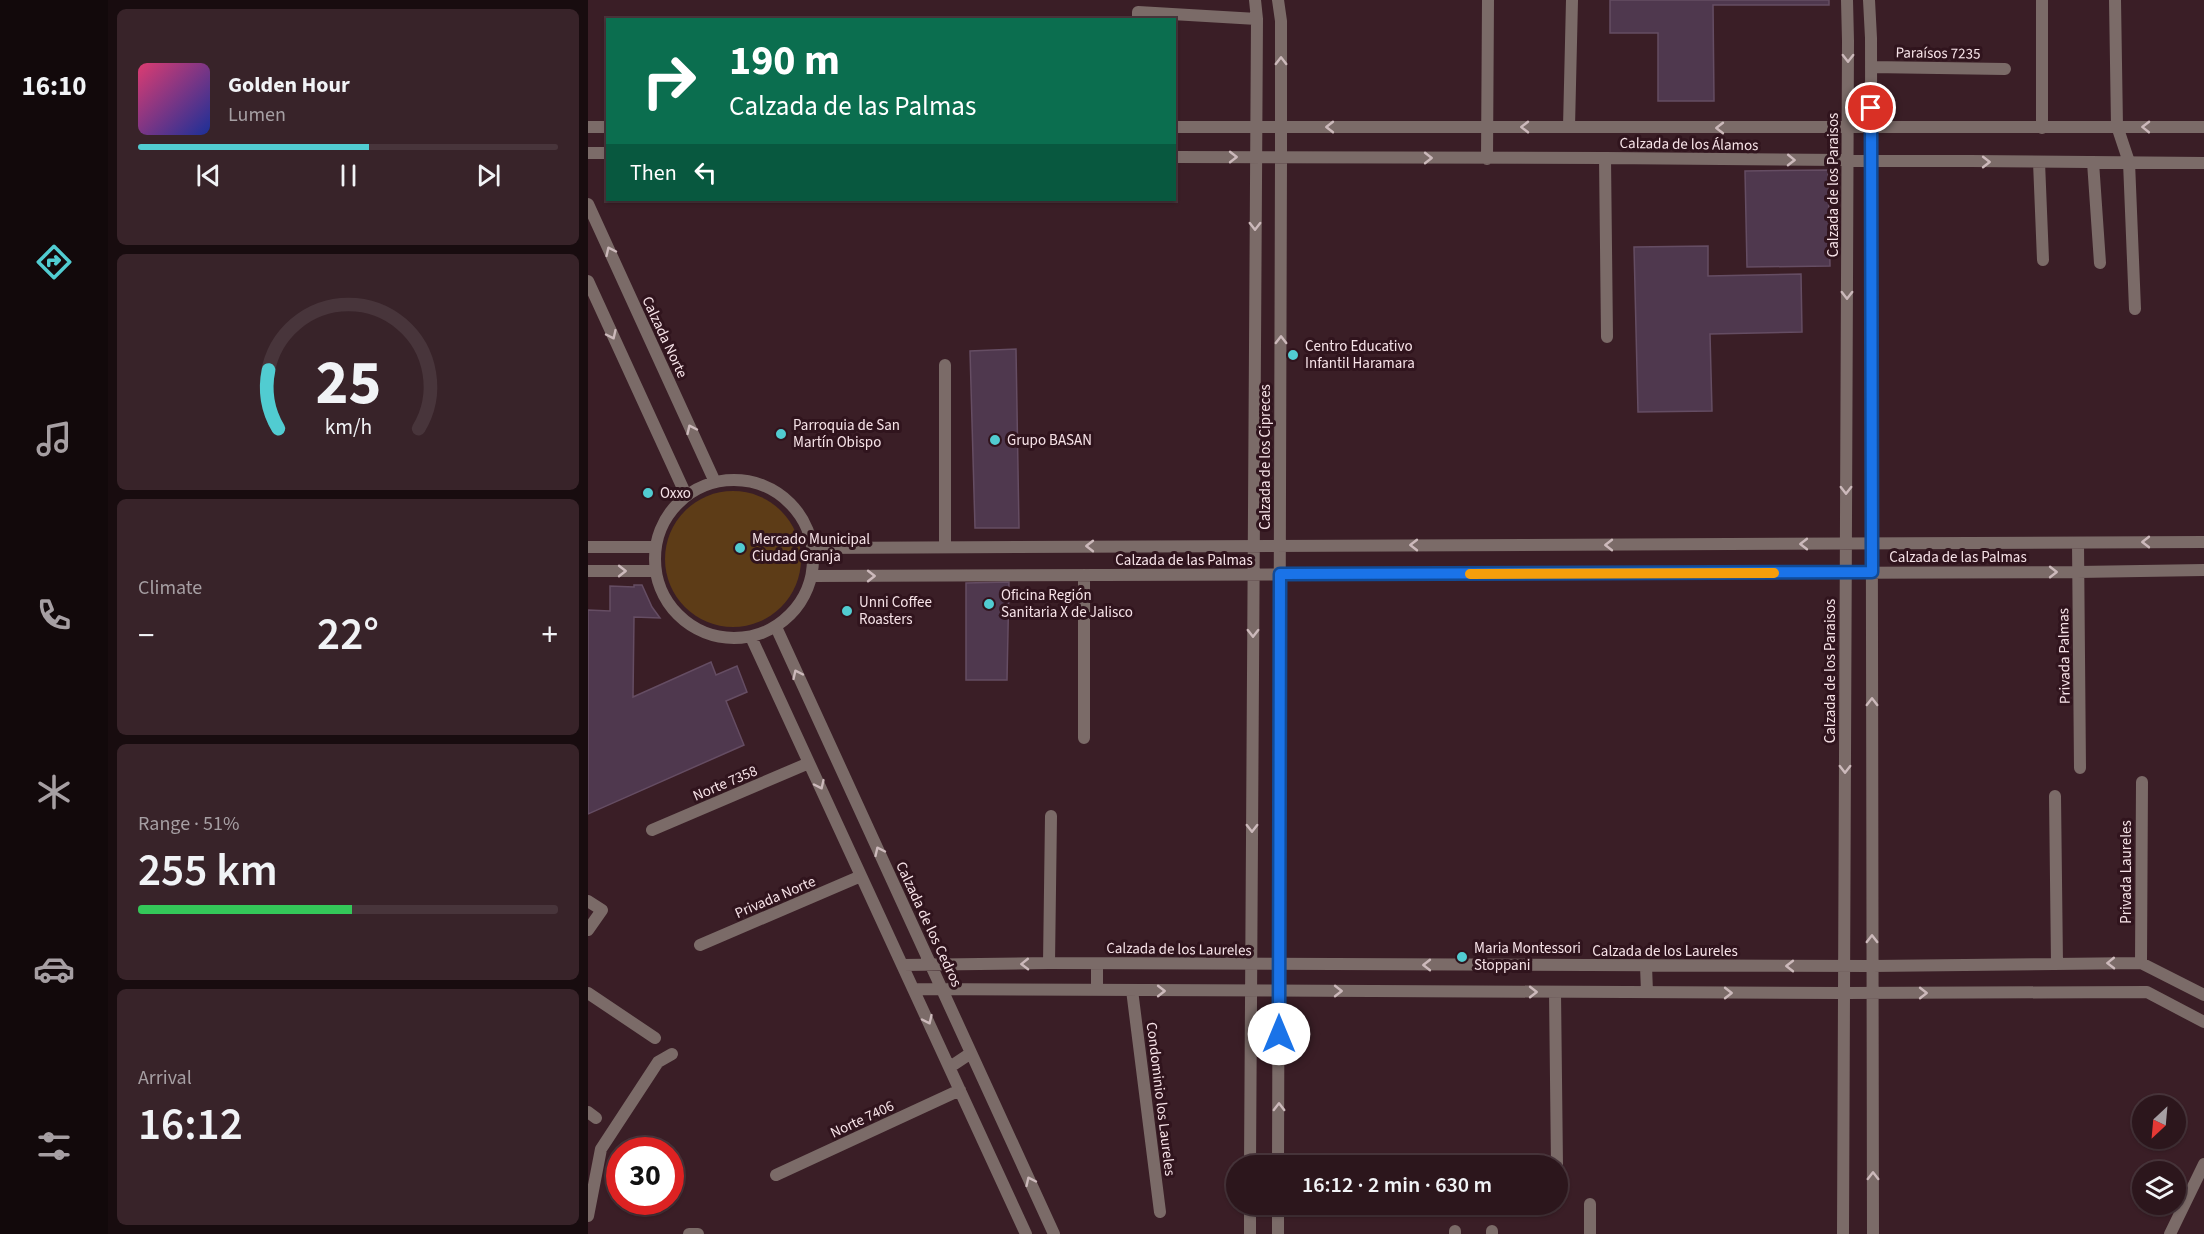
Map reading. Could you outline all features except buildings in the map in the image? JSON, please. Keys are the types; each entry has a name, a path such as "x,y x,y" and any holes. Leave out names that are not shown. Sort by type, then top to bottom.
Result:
{"street":[{"name":"Calzada de los Cipreces","path":"1251,1155 1257,19 1255,0"},
{"name":"Calzada de los Cipreces","path":"1278,0 1281,21 1278,1155"},
{"path":"1487,159 1488,0"},
{"path":"1569,127 1572,0"},
{"name":"Calzada de los Paraisos","path":"1843,1234 1847,0"},
{"path":"1869,0 1873,1234"},
{"path":"2042,128 2043,0"},
{"path":"2115,0 2117,126 2128,162 2135,309"},
{"path":"1138,18 1138,12 1257,19"},
{"name":"Paraísos 7235","path":"1871,67 2005,69"},
{"path":"588,127 606,127"},
{"name":"Calzada de los Álamos","path":"1176,127 2204,127"},
{"path":"588,153 606,153"},
{"name":"Calzada de los Álamos","path":"1176,157 2204,163"},
{"path":"1605,158 1608,337"},
{"path":"2038,162 2043,260"},
{"path":"2093,162 2100,263"},
{"name":"Calzada Norte","path":"588,204 715,482"},
{"path":"588,281 686,495"},
{"path":"945,365 945,547"},
{"path":"734,480 753,482 778,494 799,513 808,529 813,548 809,588 796,610 776,627 751,637 735,639 719,637 689,625 667,602 659,587 655,572 655,548 665,518 686,495 715,482 734,480"},
{"name":"Calzada de las Palmas","path":"813,548 2204,542"},
{"name":"Privada Palmas","path":"2078,543 2080,768"},
{"path":"588,547 655,548"},
{"name":"Calzada de las Palmas","path":"812,576 2204,570"},
{"path":"588,571 655,572"},
{"path":"1084,575 1084,738"},
{"name":"Calzada de los Cedros","path":"776,627 1054,1234"},
{"path":"751,637 1026,1234"},
{"name":"Norte 7358","path":"652,830 809,763"},
{"name":"Privada Laureles","path":"2141,963 2142,782"},
{"path":"2055,796 2057,964"},
{"path":"1049,963 1051,816"},
{"name":"Privada Norte","path":"700,945 861,876"},
{"path":"588,901 602,910 588,930"},
{"name":"Calzada de los Laureles","path":"903,965 1049,963 1872,966 2141,963 2204,995"},
{"path":"1097,964 1097,990"},
{"path":"1646,966 1647,992"},
{"path":"914,989 2148,992 2204,1022"},
{"name":"Condominio los Laureles","path":"1132,990 1160,1212"},
{"path":"1555,992 1557,1155"},
{"path":"588,993 655,1038"},
{"path":"950,1068 971,1053"},
{"path":"588,1216 602,1149 658,1062 672,1054"},
{"name":"Norte 7406","path":"776,1175 960,1090"},
{"path":"2170,1234 2204,1164"},
{"path":"1590,1204 1590,1234"},
{"path":"1250,1215 1250,1234"},
{"path":"1278,1215 1278,1234"},
{"path":"689,1234 698,1234"}],"shaded area":[{"path":"733,491 759,497 781,511 795,533 801,559 795,585 781,607 759,621 733,627 707,621 685,607 671,585 665,559 671,533 685,511 707,497"}],"slow traffic":[{"path":"1470,574 1774,573"}],"place":[{"name":"Centro Educativo Infantil Haramara","path":"1293,355"},
{"name":"Parroquia de San Martín Obispo","path":"781,434"},
{"name":"Grupo BASAN","path":"995,440"},
{"name":"Oxxo","path":"648,493"},
{"name":"Mercado Municipal Ciudad Granja","path":"740,548"},
{"name":"Oficina Región Sanitaria X de Jalisco","path":"989,604"},
{"name":"Unni Coffee Roasters","path":"847,611"},
{"name":"Maria Montessori Stoppani","path":"1462,957"}],"route":[{"path":"1279,1034 1280,574 1872,572 1871,108"}]}
